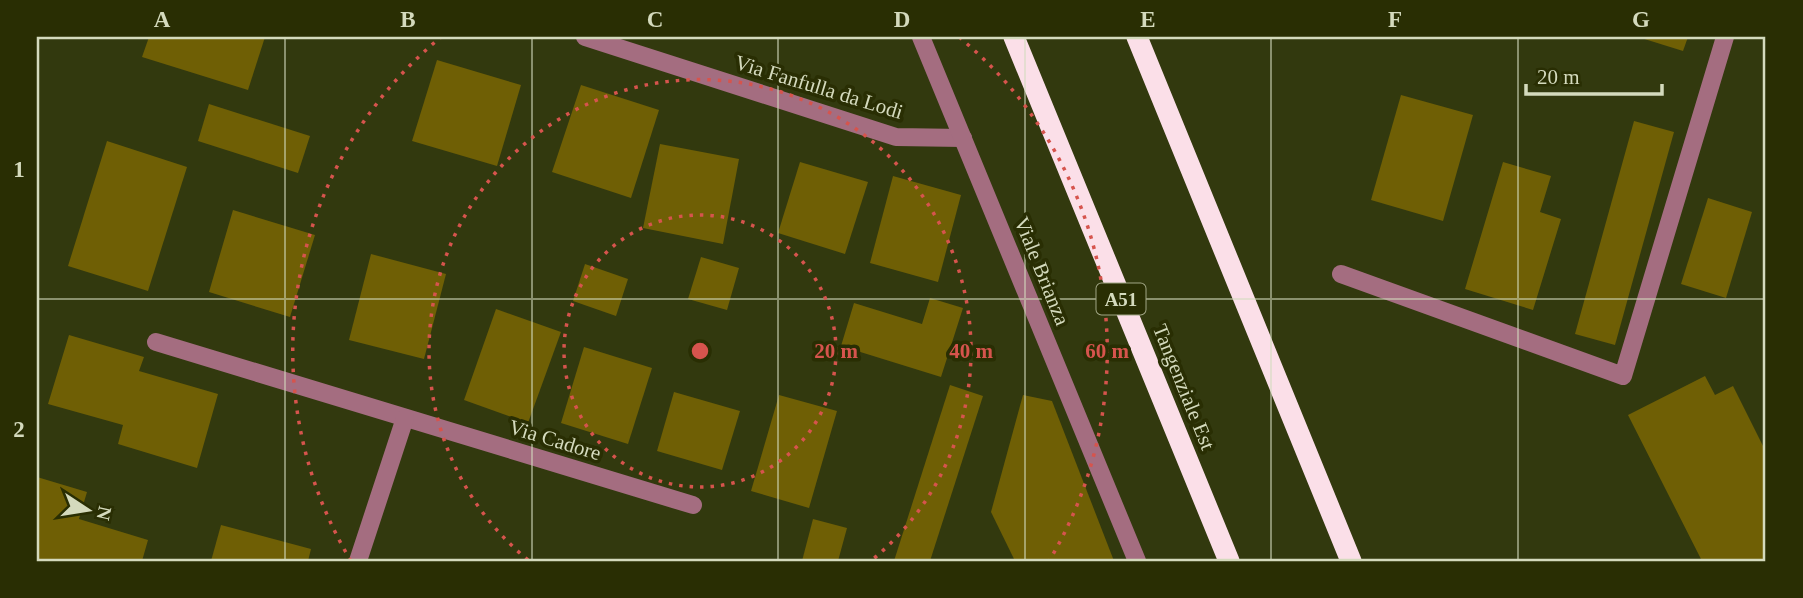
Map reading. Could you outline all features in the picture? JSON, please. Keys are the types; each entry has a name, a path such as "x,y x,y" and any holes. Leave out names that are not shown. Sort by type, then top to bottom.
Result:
{"highway":[{"name":"Tangenziale Est","path":"1014,37 1229,561"},
{"path":"1137,37 1351,561"}],"street":[{"name":"Via Fanfulla da Lodi","path":"584,37 896,137 963,138"},
{"name":"Viale Brianza","path":"921,37 1137,561"},
{"path":"1341,274 1623,376 1726,37"},
{"name":"Via Cadore","path":"156,342 693,505"},
{"path":"358,561 405,418"}],"building":[{"path":"149,37 265,37 248,90 142,57"},
{"path":"1638,37 1688,37 1683,51"},
{"path":"437,60 521,85 497,166 412,141"},
{"path":"581,85 659,110 631,198 552,172"},
{"path":"1401,95 1473,115 1443,221 1371,200"},
{"path":"209,104 310,136 298,173 198,141"},
{"path":"1634,121 1674,132 1615,345 1575,334"},
{"path":"107,141 187,167 148,291 68,266"},
{"path":"660,144 739,159 723,244 643,228"},
{"path":"800,162 868,182 845,254 778,233"},
{"path":"1503,162 1551,176 1540,212 1561,219 1533,310 1465,289"},
{"path":"893,176 961,195 938,282 870,263"},
{"path":"1708,198 1752,212 1726,298 1681,284"},
{"path":"233,210 315,235 290,317 209,292"},
{"path":"371,254 446,274 424,359 349,340"},
{"path":"701,257 739,268 727,310 688,299"},
{"path":"585,264 628,279 616,316 573,301"},
{"path":"930,298 963,308 941,377 841,346 854,303 922,324"},
{"path":"496,309 561,332 528,423 464,400"},
{"path":"69,335 144,357 139,371 218,394 197,468 118,444 123,425 48,404"},
{"path":"584,347 652,368 628,444 561,423"},
{"path":"1705,376 1715,395 1733,386 1766,452 1766,561 1702,561 1628,415"},
{"path":"950,385 983,396 930,561 894,561"},
{"path":"674,392 740,411 722,470 657,451"},
{"path":"779,395 837,411 809,508 751,491"},
{"path":"1023,395 1052,401 1114,561 1015,561 991,512"},
{"path":"37,477 87,492 79,519 148,540 142,561 37,561"},
{"path":"813,519 847,528 838,561 802,561"},
{"path":"221,525 311,549 308,561 211,561"}]}
